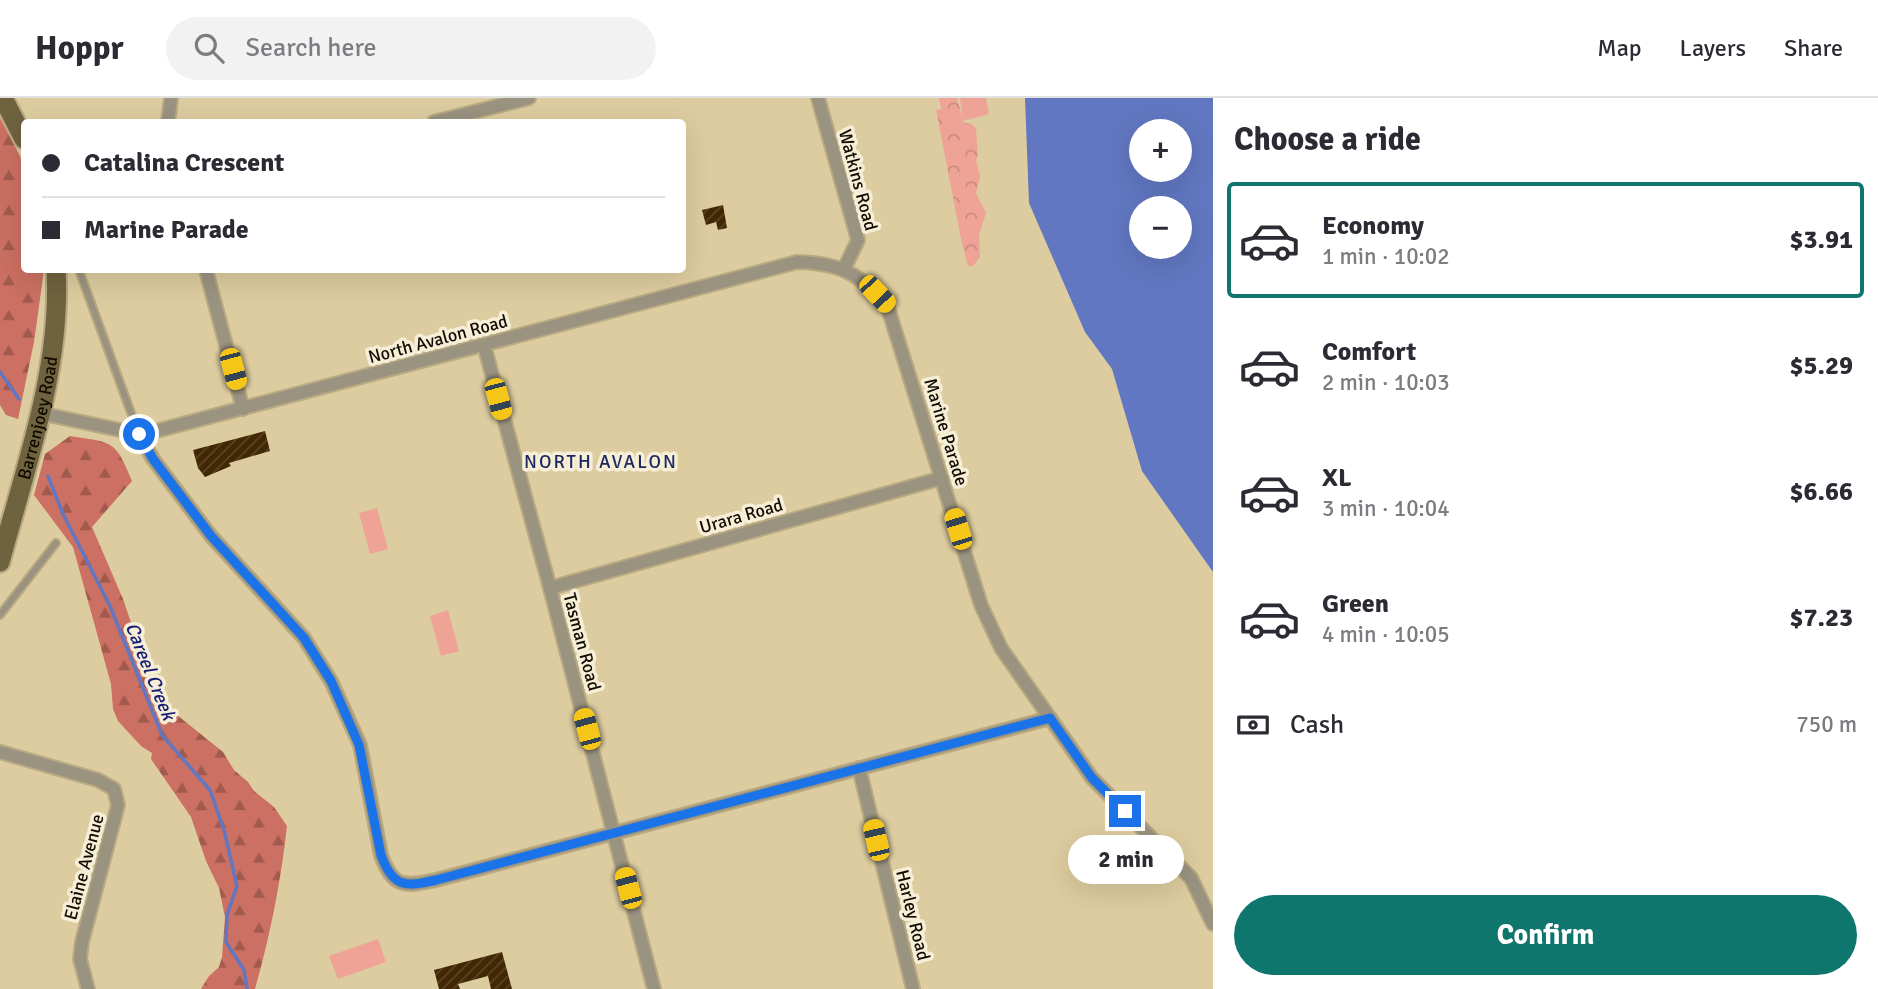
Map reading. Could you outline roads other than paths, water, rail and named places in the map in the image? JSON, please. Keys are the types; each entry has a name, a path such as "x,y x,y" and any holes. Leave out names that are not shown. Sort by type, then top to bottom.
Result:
{"main road":[{"path":"3,98 21,133"},
{"name":"Barrenjoey Road","path":"0,562 39,414 54,338 58,295 56,273"}],"street":[{"path":"168,119 171,98"},
{"path":"446,119 529,98"},
{"name":"Watkins Road","path":"818,98 858,240 844,269"},
{"name":"North Avalon Road","path":"39,414 139,434 243,409 797,262 816,262 844,269"},
{"name":"Marine Parade","path":"844,269 866,282 887,305 981,605 1002,649 1092,778 1191,878 1213,924"},
{"path":"207,273 243,409"},
{"name":"Tasman Road","path":"484,345 654,989"},
{"path":"139,434 153,459 211,536 304,638 331,681 359,745 381,855 387,872 401,883 414,885 436,880 1050,718"},
{"name":"Urara Road","path":"550,588 942,478"},
{"name":"Elaine Avenue","path":"0,752 98,780 114,789 118,804 82,942 80,960 88,989"},
{"name":"Harley Road","path":"859,768 913,989"}],"lane":[{"path":"80,273 139,434"},
{"path":"0,615 56,543"}],"water":[{"path":"1025,98 1213,98 1213,572 1142,471 1112,369 1085,332 1029,203"}],"waterway":[{"name":"Careel Creek","path":"0,372 19,399"},
{"name":"Careel Creek","path":"48,476 63,514 110,606 162,735 210,790 224,830 237,886 227,915 226,942 244,970 247,989"}],"district":[{"name":"NORTH AVALON","path":"601,461"}]}
